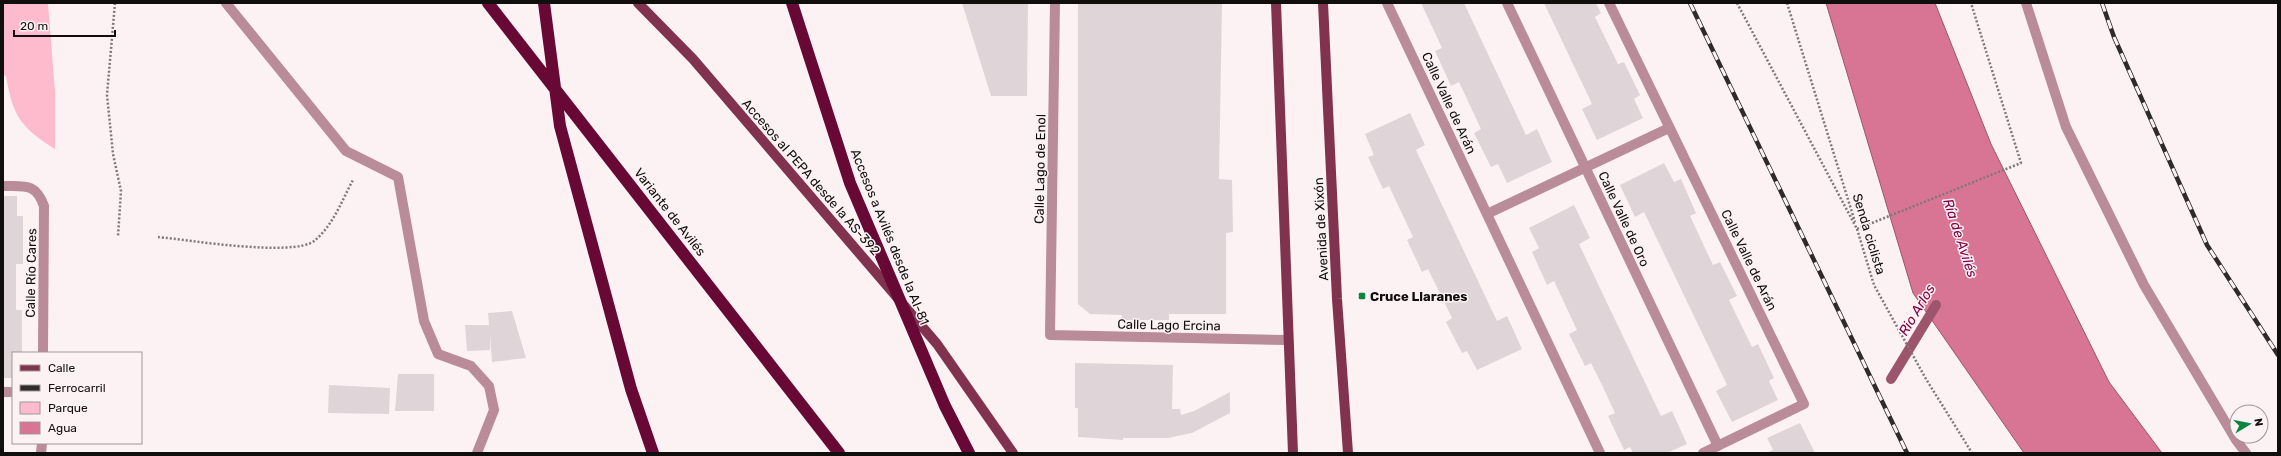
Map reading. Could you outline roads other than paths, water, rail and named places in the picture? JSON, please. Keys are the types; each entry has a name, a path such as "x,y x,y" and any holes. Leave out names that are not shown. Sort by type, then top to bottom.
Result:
{"highway":[{"name":"Variante de Avilés","path":"488,3 738,322 829,440 836,453"},
{"path":"544,3 560,126 631,389 653,453"},
{"name":"Accesos a Avilés desde la AI-81","path":"792,3 850,183 945,406 969,453"}],"main road":[{"name":"Accesos al PEPA desde la AS-392","path":"638,3 693,59 937,344 1013,453"},
{"path":"1276,3 1287,340 1293,453"},
{"name":"Avenida de Xixón","path":"1323,3 1337,307 1348,453"}],"street":[{"path":"226,3 346,151 398,177 424,321 438,354 471,366 489,386 494,410 477,453"},
{"name":"Calle Lago de Enol","path":"1050,335 1055,3"},
{"name":"Calle Valle de Arán","path":"1387,3 1600,453"},
{"name":"Calle Valle de Oro","path":"1507,3 1718,446"},
{"name":"Calle Valle de Arán","path":"1609,3 1804,404 1718,446"},
{"path":"2026,3 2066,127 2144,285 2236,440 2246,453"},
{"path":"1487,214 1670,128"},
{"name":"Calle Río Cares","path":"3,186 28,186 40,194 44,206 43,352"},
{"name":"Calle Lago Ercina","path":"1050,335 1287,340"},
{"path":"1703,453 1718,446"}],"water":[{"name":"Ría de Avilés","path":"1826,3 1935,3 1991,144 2109,382 2162,453 2024,453 1913,293"}],"waterway":[{"name":"Rio Arlos","path":"1891,379 1936,305"}],"railway":[{"path":"1690,3 1907,453"},
{"path":"2102,3 2114,37 2207,245 2278,355"}],"place":[{"name":"Cruce Llaranes","path":"1362,296"}]}
